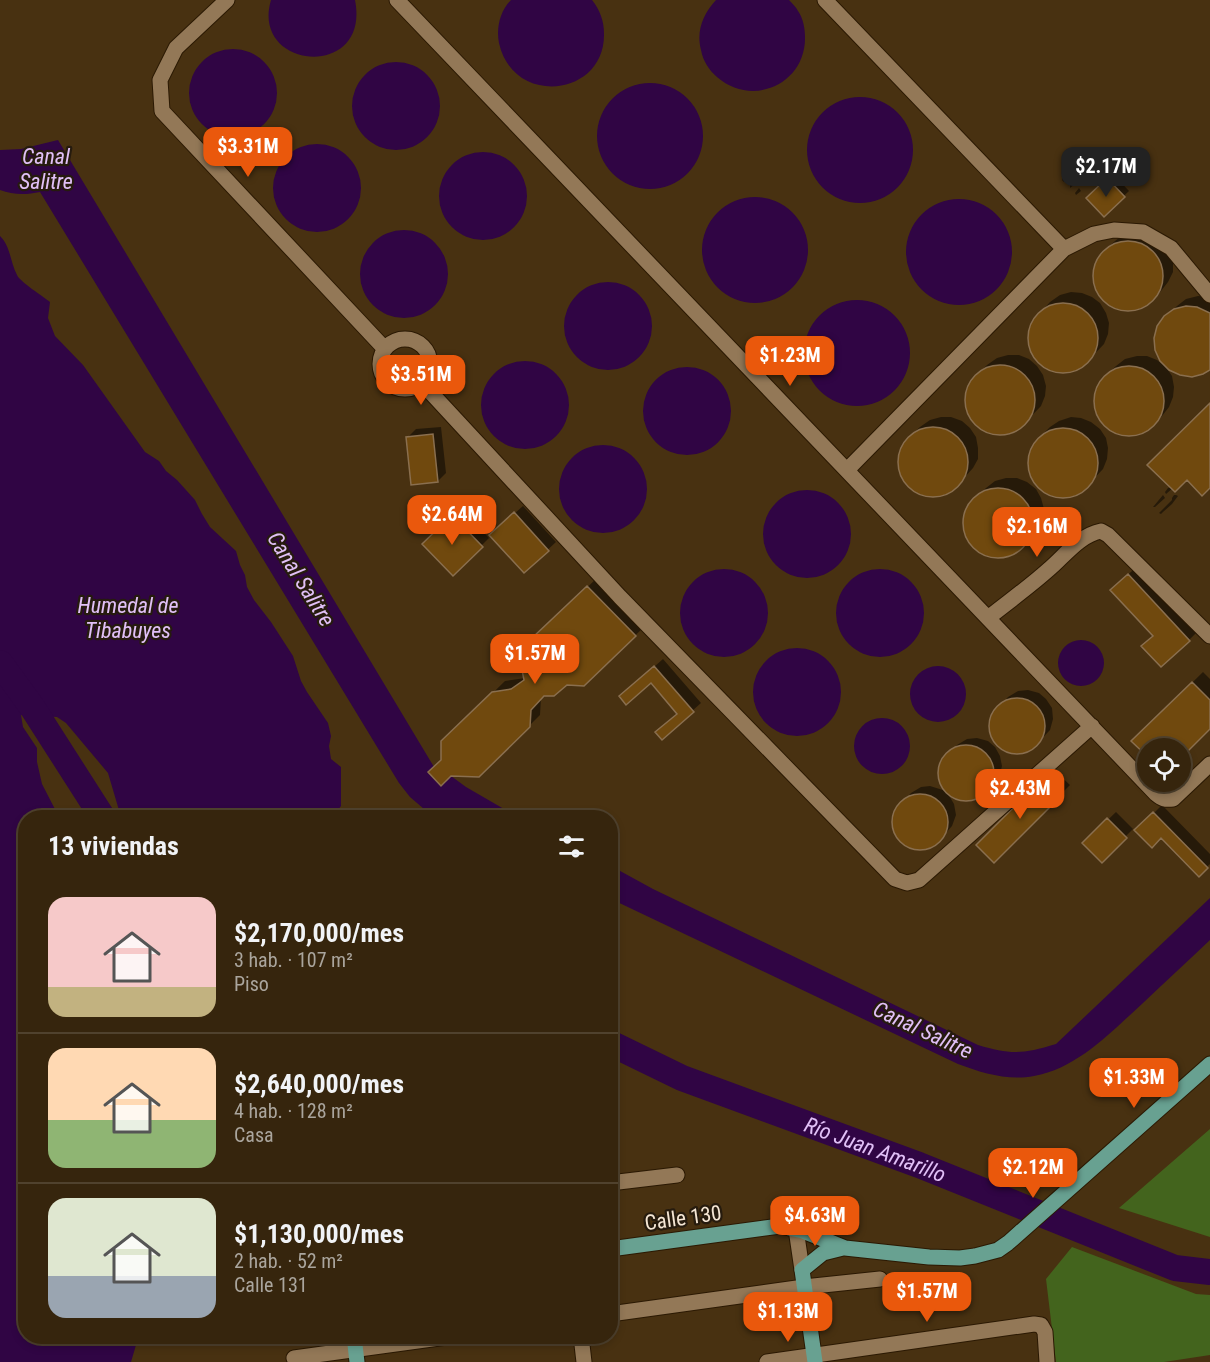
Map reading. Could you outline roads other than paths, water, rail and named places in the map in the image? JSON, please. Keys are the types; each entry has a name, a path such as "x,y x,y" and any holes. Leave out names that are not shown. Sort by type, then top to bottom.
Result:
{"main road":[{"path":"814,1359 802,1270 823,1253 845,1248 960,1258 998,1250 1210,1065"},
{"name":"Calle 130","path":"618,1248 774,1226 796,1229 845,1248"}],"street":[{"path":"227,0 176,48 160,80 162,111 384,348"},
{"path":"397,0 1156,794 1162,799 1173,799 1210,764"},
{"path":"825,0 1064,249"},
{"path":"847,470 1064,249 1094,234 1114,230 1143,232 1171,248 1210,295"},
{"path":"400,339 410,339 425,349 430,367 422,383 413,388 404,389 395,388 387,382 381,375 379,366 384,348 400,339"},
{"path":"422,383 620,597 895,879 907,883 919,880 1092,726"},
{"path":"988,618 1049,569 1077,542 1091,533 1101,531 1108,535 1210,636"},
{"path":"618,1182 677,1175"},
{"path":"796,1229 802,1270"},
{"path":"618,1313 804,1287 880,1279"},
{"path":"767,1362 814,1359 1026,1325 1041,1325 1045,1332 1047,1362"},
{"path":"294,1358 397,1344"},
{"path":"581,1344 584,1362"}],"water":[{"path":"271,0 355,0 355,26 346,44 330,54 311,57 293,52 278,41 269,23"},
{"path":"511,0 592,0 601,16 604,34 600,55 590,71 575,81 557,86 539,85 521,77 508,64 498,37 502,14"},
{"path":"716,0 789,0 793,4 800,14 805,37 803,53 797,67 787,78 774,86 760,90 746,90 731,86 711,71 703,58 699,36 704,17"},
{"path":"233,49 258,56 270,68 277,93 270,118 258,130 233,137 208,130 196,118 189,93 196,68 208,56"},
{"path":"396,62 421,69 433,81 440,106 433,131 421,143 396,150 371,143 359,131 352,106 359,81 371,69"},
{"path":"650,83 670,87 688,98 699,116 703,136 699,156 688,174 670,185 650,189 630,185 612,174 601,156 597,136 601,116 612,98 630,87"},
{"path":"860,97 880,101 898,112 909,130 913,150 909,170 898,188 880,199 860,203 840,199 822,188 811,170 807,150 811,130 822,112 840,101"},
{"name":"Canal Salitre","path":"58,140 434,767 428,773 441,785 451,776 506,810 426,810 410,797 399,783 40,192 20,194 0,190 0,150 21,149"},
{"path":"317,144 342,151 354,163 361,188 354,213 342,225 317,232 292,225 280,213 273,188 280,163 292,151"},
{"path":"483,152 508,159 520,171 527,196 520,221 508,233 483,240 458,233 446,221 439,196 446,171 458,159"},
{"path":"755,197 775,201 793,212 804,230 808,250 804,270 793,288 775,299 755,303 735,299 717,288 706,270 702,250 706,230 717,212 735,201"},
{"path":"959,199 979,203 996,215 1008,232 1012,252 1008,272 996,289 979,301 959,305 939,301 922,289 910,272 906,252 910,232 922,215 939,203"},
{"path":"404,230 429,237 441,249 448,274 441,299 429,311 404,318 379,311 367,299 360,274 367,249 379,237"},
{"name":"Humedal de Tibabuyes","path":"0,236 4,240 19,278 50,302 48,318 55,336 83,365 145,452 159,461 177,480 195,500 210,527 236,551 247,587 293,656 301,681 328,723 331,736 329,746 331,759 341,767 341,806 338,810 119,810 108,773 66,723 57,717 21,715 23,727 37,748 37,762 42,784 55,810 18,810 18,1344 137,1344 131,1362 0,1362"},
{"path":"608,282 625,285 639,295 649,309 652,326 649,343 639,357 625,367 608,370 591,367 577,357 567,343 564,326 567,309 577,295 591,285"},
{"path":"857,300 877,304 894,316 906,333 910,353 906,373 894,390 877,402 857,406 837,402 820,390 808,373 804,353 808,333 820,316 837,304"},
{"path":"525,361 542,364 556,374 566,388 569,405 566,422 556,436 542,446 525,449 508,446 494,436 484,422 481,405 484,388 494,374 508,364"},
{"path":"687,367 704,370 718,380 728,394 731,411 728,428 718,442 704,452 687,455 670,452 656,442 646,428 643,411 646,394 656,380 670,370"},
{"path":"603,445 620,448 634,458 644,472 647,489 644,506 634,520 620,530 603,533 586,530 572,520 562,506 559,489 562,472 572,458 586,448"},
{"path":"807,490 824,493 838,503 848,517 851,534 848,551 838,565 824,575 807,578 790,575 776,565 766,551 763,534 766,517 776,503 790,493"},
{"path":"724,569 741,572 755,582 765,596 768,613 765,630 755,644 741,654 724,657 707,654 693,644 683,630 680,613 683,596 693,582 707,572"},
{"path":"880,569 905,576 917,588 924,613 917,638 905,650 880,657 855,650 843,638 836,613 843,588 855,576"},
{"path":"1081,640 1097,647 1104,663 1097,679 1081,686 1065,679 1058,663 1065,647"},
{"path":"797,648 814,651 828,661 838,675 841,692 838,709 828,723 814,733 797,736 780,733 766,723 756,709 753,692 756,675 766,661 780,651"},
{"path":"933,666 943,666 958,674 964,683 966,694 964,705 958,714 943,722 933,722 922,717 915,710 910,699 910,689 915,678 922,671"},
{"path":"882,718 893,720 902,726 908,735 910,746 908,757 902,766 893,772 882,774 871,772 862,766 856,757 854,746 856,735 862,726 871,720"},
{"name":"Canal Salitre","path":"618,870 653,889 978,1045 1008,1052 1035,1050 1056,1044 1210,898 1210,940 1119,1026 1079,1057 1050,1072 1015,1078 986,1073 958,1064 618,902"}],"waterway":[{"name":"Río Juan Amarillo","path":"0,663 32,707 98,810"},
{"name":"Río Juan Amarillo","path":"618,1047 682,1078 919,1165 1175,1268 1210,1272"}]}
